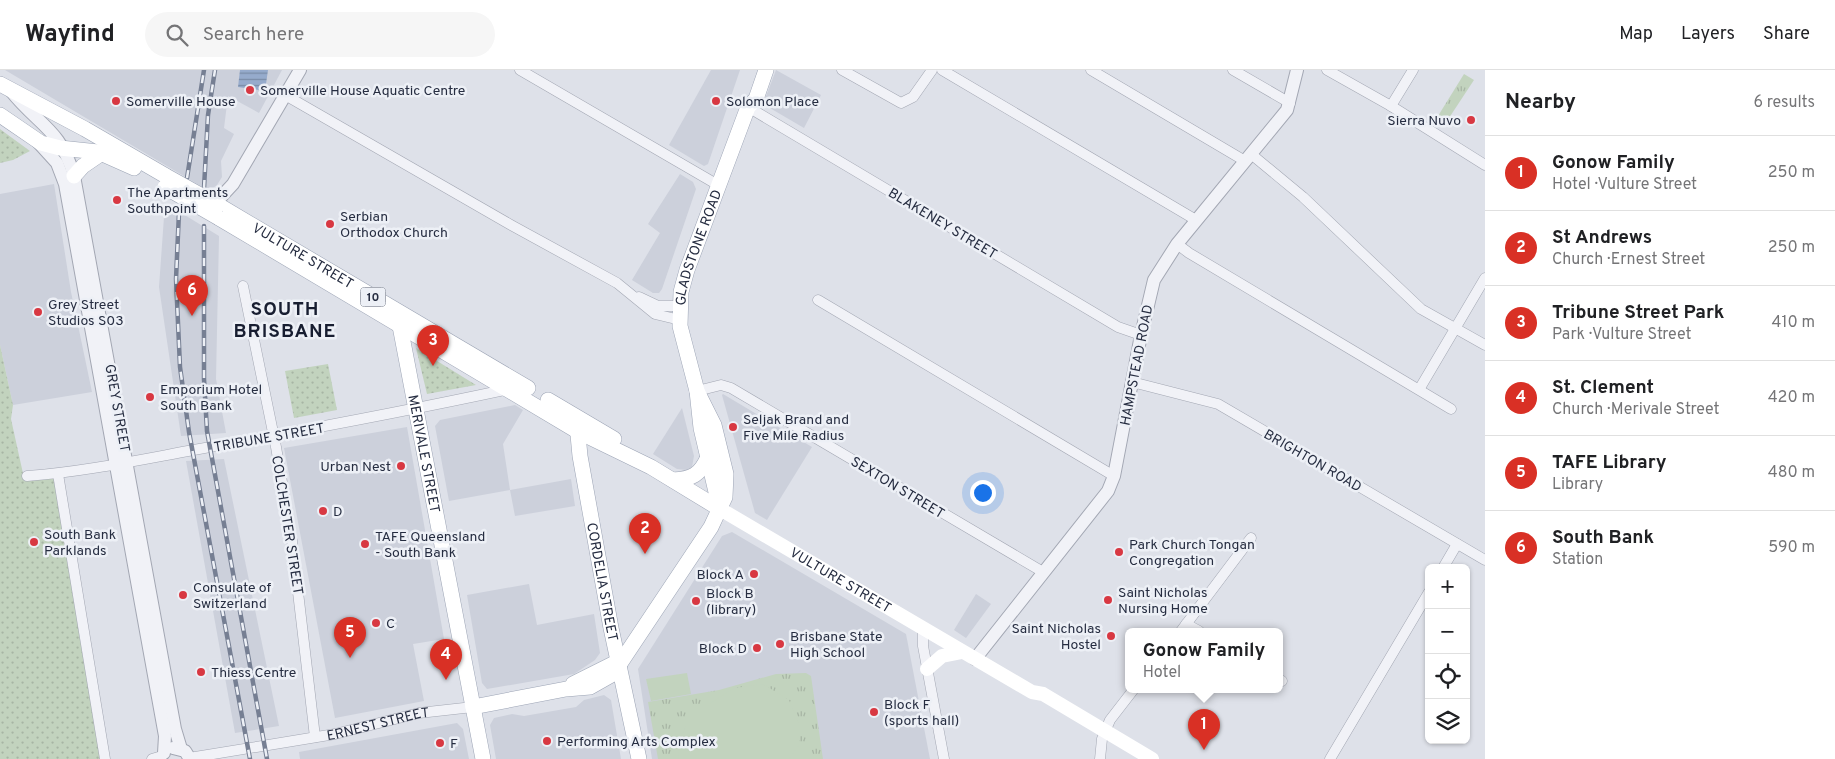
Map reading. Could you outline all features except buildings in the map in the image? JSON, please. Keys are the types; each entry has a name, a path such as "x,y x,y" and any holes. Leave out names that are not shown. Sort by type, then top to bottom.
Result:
{"main road":[{"name":"GLADSTONE ROAD","path":"748,107 747,96 756,70"},
{"name":"GLADSTONE ROAD","path":"720,509 700,421 697,391 682,335 680,313 687,270 748,107 756,99 766,70"},
{"name":"VULTURE STREET","path":"5,87 85,129 166,181"},
{"name":"VULTURE STREET","path":"0,115 36,140 65,148 102,154 166,181 220,208 562,408 625,447 651,467"},
{"path":"74,176 83,166 102,154"},
{"name":"VULTURE STREET","path":"220,208 400,326 579,432 651,467 975,660 1032,692 1043,694 1104,735 1135,759"},
{"name":"MERIVALE STREET","path":"400,326 483,759"},
{"name":"GLADSTONE ROAD","path":"697,391 712,420 726,474 727,492 720,509"},
{"name":"CORDELIA STREET","path":"562,408 576,422 579,432 581,459 639,759"},
{"path":"581,459 594,448 607,445"},
{"path":"673,480 688,479 696,476 708,457"},
{"name":"ERNEST STREET","path":"473,706 566,689 619,662 638,638 711,527 720,509"},
{"path":"927,669 942,656 962,652"},
{"name":"VULTURE STREET","path":"1104,735 1152,759"}],"street":[{"path":"220,208 300,70"},
{"path":"520,70 718,185"},
{"path":"842,70 901,103 912,99 932,70"},
{"path":"942,70 1196,220"},
{"path":"1091,70 1248,158 1304,197 1422,310 1485,344"},
{"path":"1233,70 1290,103"},
{"name":"HAMPSTEAD ROAD","path":"975,660 1103,500 1114,476 1141,335 1154,280 1177,244 1248,158 1290,103 1297,70"},
{"path":"1327,70 1391,106 1485,165"},
{"path":"1391,106 1413,70"},
{"name":"GREY STREET","path":"5,87 24,108 52,132 65,148 74,176 164,736 160,757"},
{"path":"285,95 511,225 617,283 656,315 680,313"},
{"name":"BLAKENEY STREET","path":"748,107 1118,327 1141,335"},
{"name":"GREY STREET","path":"36,140 57,163 65,184 175,729 187,755"},
{"path":"220,208 233,184"},
{"path":"1177,244 1197,258 1420,388 1451,409"},
{"path":"1420,388 1485,278"},
{"name":"COLCHESTER STREET","path":"243,286 274,436 292,541 315,737"},
{"path":"818,300 1114,476"},
{"name":"BRIGHTON ROAD","path":"1132,382 1218,404 1485,560"},
{"name":"SEXTON STREET","path":"697,391 721,385 734,390 1044,572"},
{"name":"TRIBUNE STREET","path":"27,476 58,474 121,464 417,410 509,389"},
{"path":"58,474 105,759"},
{"path":"1183,628 1251,538"},
{"path":"1445,564 1457,544"},
{"path":"1330,759 1425,599"},
{"path":"923,630 923,646 944,759"},
{"path":"1100,759 1104,735 1110,720 1131,693"},
{"name":"ERNEST STREET","path":"187,755 315,737 420,713 473,706"},
{"path":"160,757 172,748 187,755"}],"shaded area":[{"path":"5,70 282,70 259,113 228,96 224,128 234,134 221,161 222,177 217,185 209,191"},
{"path":"711,70 740,70 708,164 704,166 669,145"},
{"path":"776,70 821,95 804,128 763,104"},
{"path":"680,174 693,182 696,189 662,289 659,293 653,293 632,280 660,233 648,224"},
{"path":"54,184 71,292 92,392 13,405 0,345 0,194"},
{"path":"165,203 219,236 216,379 226,433 181,436 159,287"},
{"path":"723,394 812,447 767,520 755,513"},
{"path":"515,405 523,410 503,444 510,490 449,501 435,426 440,420"},
{"path":"682,408 694,456 692,467 687,470 677,469 653,454"},
{"name":"TAFE Queensland - South Bank","path":"407,427 444,639 413,644 424,701 335,718 284,448"},
{"path":"224,459 279,726 235,733 186,461"},
{"path":"571,479 575,506 515,516 510,490"},
{"name":"Brisbane State High School","path":"732,532 906,634 930,759 652,759 638,669 722,536"},
{"path":"529,584 537,625 594,614 600,653 595,660 574,674 487,689 482,683 467,595"},
{"path":"976,594 991,604 966,638 954,630"},
{"path":"604,695 611,700 621,759 496,759 490,725 494,718 512,714 524,716 576,707 584,700"},
{"path":"457,723 463,729 469,759 300,759 299,752"}],"green space":[{"path":"1464,74 1474,80 1447,121 1438,116"},
{"path":"0,129 30,151 13,160 0,163"},
{"name":"South Bank Parklands","path":"0,345 13,405 11,419 24,478 58,474 105,759 0,759"},
{"path":"416,348 476,385 427,394"},
{"path":"328,364 337,410 294,418 285,371"},
{"path":"687,673 691,694 651,701 646,679"},
{"path":"806,673 811,676 823,759 658,759 648,702 719,690 776,674"},
{"path":"763,684 789,700 799,724 799,745 789,759 679,759 678,744 686,726 707,705 735,688"}],"water":[{"path":"240,70 268,70 265,91 238,87"}],"railway":[{"path":"187,178 204,70"},
{"path":"204,188 208,115 215,70"},
{"path":"179,212 176,279 180,367 189,432 250,759"},
{"path":"204,226 204,379 207,431 267,759"}],"place":[{"name":"Somerville House Aquatic Centre","path":"250,90"},
{"name":"Somerville House","path":"116,101"},
{"name":"Solomon Place","path":"716,101"},
{"name":"Sierra Nuvo","path":"1471,120"},
{"name":"The Apartments Southpoint","path":"117,200"},
{"name":"Serbian Orthodox Church","path":"330,224"},
{"name":"Grey Street Studios S03","path":"38,312"},
{"name":"South Bank","path":"192,316"},
{"name":"Tribune Street Park","path":"433,366"},
{"name":"Emporium Hotel South Bank","path":"150,397"},
{"name":"Seljak Brand and Five Mile Radius","path":"733,427"},
{"name":"Urban Nest","path":"401,466"},
{"name":"D","path":"323,511"},
{"name":"South Bank Parklands","path":"34,542"},
{"name":"TAFE Queensland - South Bank","path":"365,544"},
{"name":"Park Church Tongan Congregation","path":"1119,552"},
{"name":"St Andrews","path":"645,554"},
{"name":"Block A","path":"754,574"},
{"name":"Consulate of Switzerland","path":"183,595"},
{"name":"Saint Nicholas Nursing Home","path":"1108,600"},
{"name":"Block B (library)","path":"696,601"},
{"name":"C","path":"376,623"},
{"name":"Saint Nicholas Hostel","path":"1111,636"},
{"name":"Brisbane State High School","path":"780,644"},
{"name":"Block D","path":"757,648"},
{"name":"TAFE Library","path":"350,658"},
{"name":"Thiess Centre","path":"201,672"},
{"name":"St. Clement","path":"446,680"},
{"name":"Block F (sports hall)","path":"874,712"},
{"name":"Performing Arts Complex","path":"547,741"},
{"name":"F","path":"440,743"},
{"name":"Gonow Family","path":"1204,750"}],"district":[{"name":"SOUTH BRISBANE","path":"285,319"}]}
